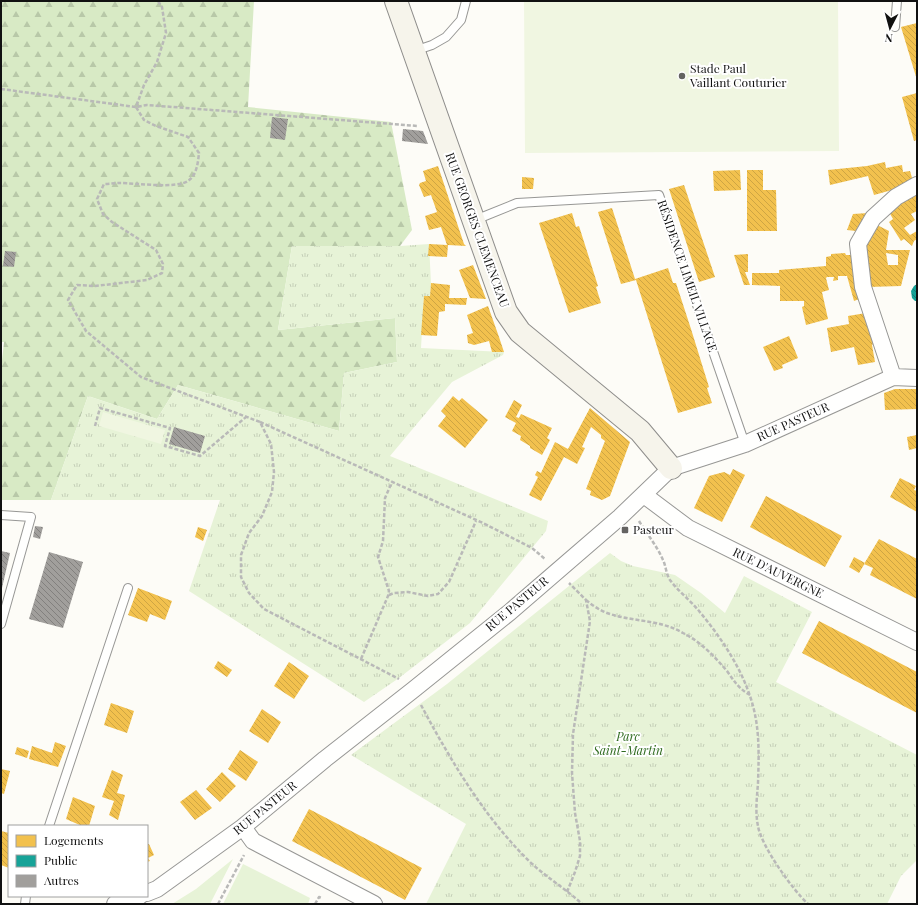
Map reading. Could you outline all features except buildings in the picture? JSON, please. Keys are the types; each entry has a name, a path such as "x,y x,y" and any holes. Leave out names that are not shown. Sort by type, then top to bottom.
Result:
{"street":[{"name":"RUE GEORGES CLEMENCEAU","path":"396,1 506,312 520,332 640,431 671,468"},
{"path":"893,377 864,287 858,244 873,218 896,197 917,185"},
{"name":"RUE PASTEUR","path":"148,892 157,888 243,827 325,759 414,690 559,570 631,507 671,468 745,444 893,377 917,378"},
{"name":"RUE D'AUVERGNE","path":"644,495 688,528 917,642"},
{"path":"243,827 253,841 374,904"},
{"path":"115,904 127,902 138,897"}],"lane":[{"path":"413,51 432,45 446,37 460,20 466,1"},
{"path":"895,27 897,1"},
{"name":"RÉSIDENCE LIMEIL VILLAGE","path":"474,220 517,203 658,195 745,444"},
{"path":"1,515 31,517 1,624"},
{"path":"49,825 128,588"}],"path":[{"path":"136,107 144,85 157,62 166,33 162,8 158,1"},
{"path":"1,89 136,107 147,105 426,126 438,123"},
{"path":"136,107 144,120 156,126 188,137 199,153 198,168 188,181 178,184 104,184 97,199 103,214 112,222 156,250 164,264 162,273 147,280 95,286 77,285 68,300 74,313 86,331 141,377 260,422 532,548 559,570 586,600 606,613 669,626 683,632 697,641 726,671 741,690 750,696"},
{"path":"95,426 100,408 170,428 165,446 200,456 246,417"},
{"path":"260,422 271,444 274,472 272,492 262,516 249,533 241,555 241,577 249,593 264,609 399,678 414,690 448,756 506,836 529,861 582,904"},
{"path":"361,659 389,591 378,557 383,541 385,498 392,482"},
{"path":"631,507 664,560 670,579 720,637 750,696 758,726 758,826 766,846 782,872 808,904"},
{"path":"388,596 394,593 408,592 428,596 438,594 449,582 476,521"},
{"path":"634,527 640,522"},
{"path":"567,892 580,856 580,841 575,813 572,773 574,734 590,632 590,621 586,600"},
{"path":"218,904 242,858 253,841"},
{"path":"315,904 318,897 323,899"}],"green space":[{"path":"1,1 254,1 248,107 391,122 412,230 400,246 292,246 278,330 395,318 397,362 344,373 339,431 178,385 157,419 88,396 51,500 1,500 1,369 4,342 1,342"},
{"name":"Stade Paul Vaillant Couturier","path":"524,1 838,1 839,151 525,153"},
{"path":"429,244 431,283 430,296 424,296 421,348 504,352 503,355 452,382 390,456 548,521 546,531 470,623 399,678 364,702 189,591 220,500 51,500 88,396 157,419 178,385 339,431 344,373 397,362 395,318 278,330 292,246 400,246"},
{"path":"103,412 165,430 161,444 99,426"},
{"name":"Parc Saint-Martin","path":"610,553 621,561 633,566 675,575 701,593 725,613 744,576 812,612 776,682 917,755 917,860 901,876 887,904 426,904 466,824 351,755 447,684"},
{"path":"233,859 210,904 172,904 196,889"},
{"path":"243,864 310,898 308,904 223,904"}],"place":[{"name":"Stade Paul Vaillant Couturier","path":"682,76"},
{"name":"Pasteur","path":"625,530"}]}
